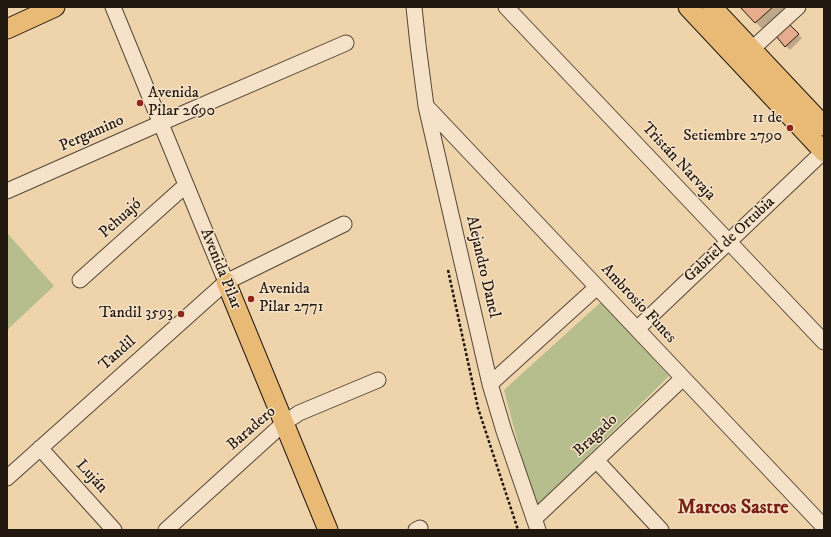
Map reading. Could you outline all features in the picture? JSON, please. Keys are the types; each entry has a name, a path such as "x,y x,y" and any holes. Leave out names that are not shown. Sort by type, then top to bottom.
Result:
{"main road":[{"path":"7,29 55,7"},
{"path":"688,7 819,125"},
{"path":"712,7 752,49 819,125 824,151"},
{"name":"Avenida Pilar","path":"226,282 328,530"}],"street":[{"name":"Avenida Pilar","path":"113,7 226,282"},
{"name":"Alejandro Danel","path":"414,7 426,106 490,384 504,431 536,525"},
{"name":"Tristán Narvaja","path":"506,7 824,342"},
{"path":"752,49 798,7"},
{"name":"Pergamino","path":"7,191 346,43"},
{"name":"Ambrosio Funes","path":"426,106 824,527"},
{"name":"Gabriel de Ortubia","path":"636,329 824,151"},
{"name":"Pehuajó","path":"80,280 186,185"},
{"name":"Tandil","path":"7,478 226,282 344,224"},
{"path":"490,384 597,287"},
{"name":"Bragado","path":"536,525 596,460 684,378"},
{"name":"Baradero","path":"166,530 284,423 299,413 378,380"},
{"name":"Luján","path":"40,448 114,530"},
{"path":"596,460 660,530"}],"green space":[{"path":"7,233 54,286 7,330"},
{"path":"601,302 669,376 535,508 504,390"}],"building":[{"path":"740,7 773,7 755,23"},
{"path":"789,24 799,34 785,47 776,36"}],"place":[{"name":"Avenida Pilar 2690","path":"140,103"},
{"name":"11 de Setiembre 2790","path":"790,128"},
{"name":"Avenida Pilar 2771","path":"251,299"},
{"name":"Tandil 3593","path":"181,314"}],"district":[{"name":"Marcos Sastre","path":"733,509"}]}
